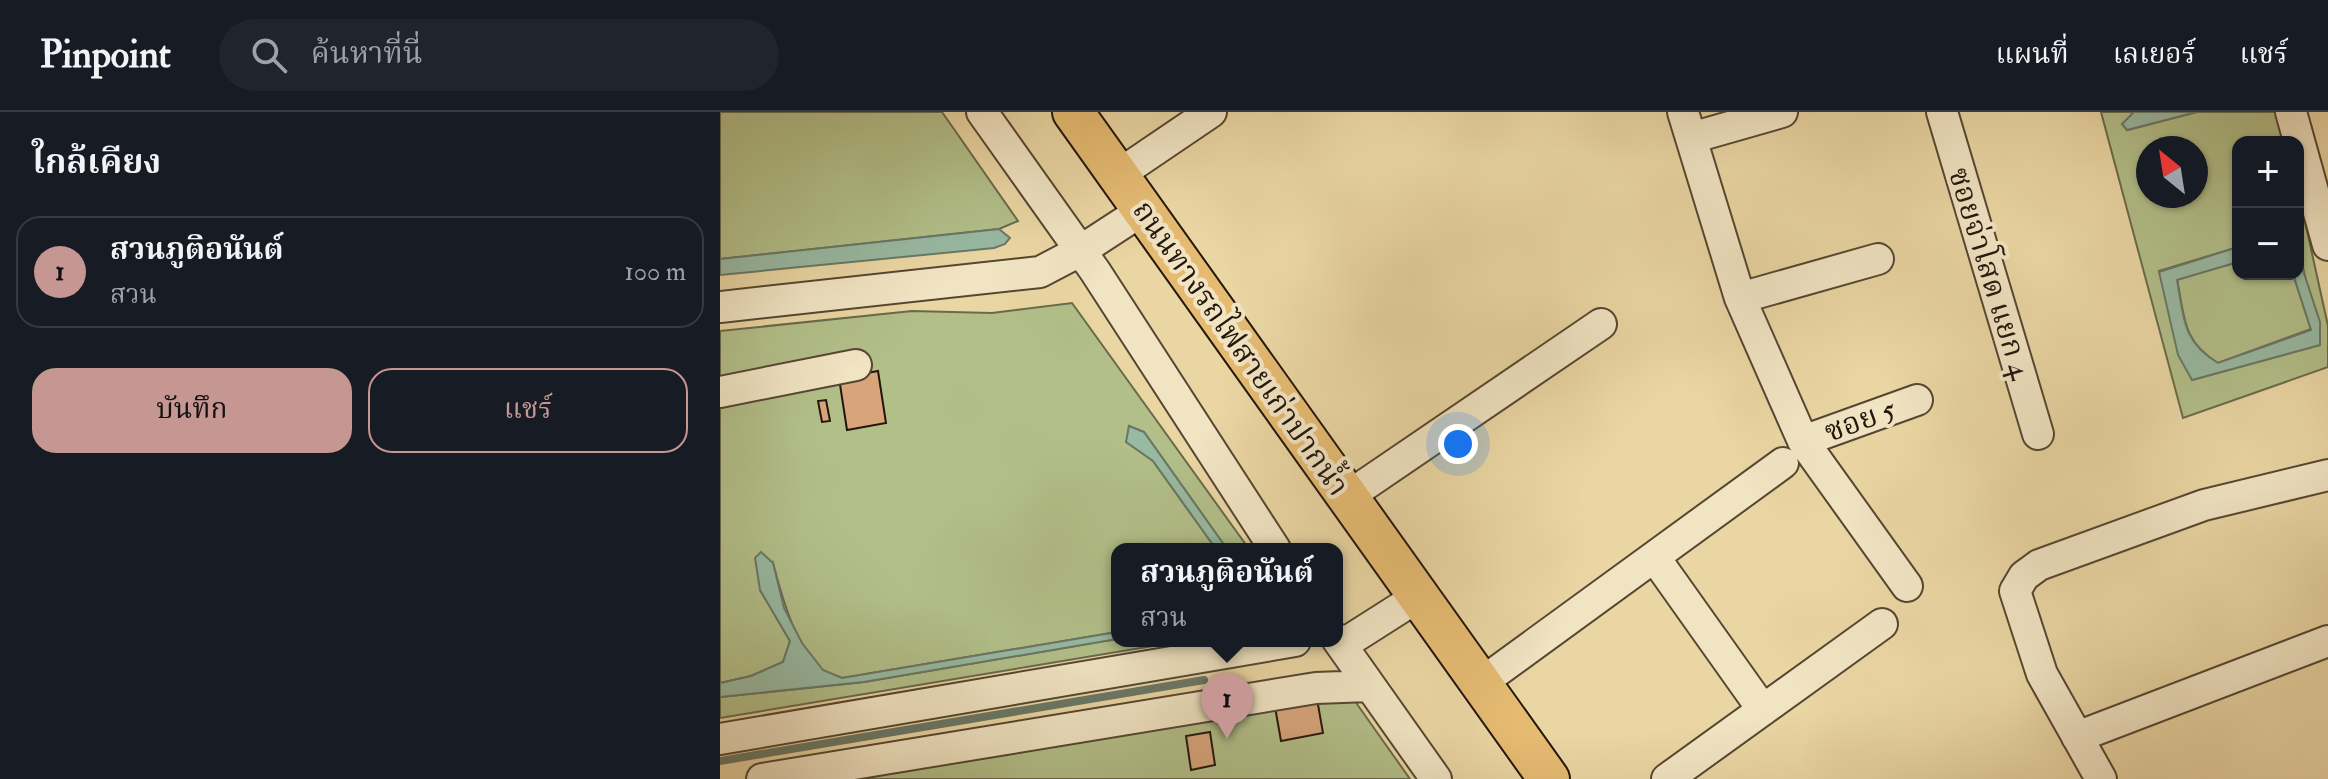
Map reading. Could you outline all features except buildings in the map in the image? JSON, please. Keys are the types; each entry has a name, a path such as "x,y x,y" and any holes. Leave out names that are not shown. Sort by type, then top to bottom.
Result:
{"main road":[{"name":"ถนนทางรถไฟสายเก่าปากน้ำ","path":"1073,112 1549,779"}],"street":[{"path":"982,112 1080,251 1271,543"},
{"path":"1118,175 1211,112"},
{"path":"1782,112 1687,125 1740,298 1793,452 1907,586"},
{"name":"ซอยจ่าโสด แยก 4","path":"1942,112 2038,434"},
{"path":"2291,112 2328,245"},
{"path":"720,307 1040,272 1080,251 1143,210"},
{"path":"1740,298 1878,259"},
{"path":"1347,497 1601,324"},
{"path":"720,392 856,365"},
{"name":"ซอย 5","path":"1481,683 1655,558 1793,452 1917,400"},
{"path":"2101,779 2042,674 2015,591 2024,576 2039,565 2204,505 2328,475"},
{"path":"1655,558 1763,710"},
{"path":"1343,640 1419,596"},
{"path":"1667,779 1882,624"},
{"path":"2077,737 2328,641"},
{"path":"720,739 1262,647 1272,696"},
{"path":"1343,647 1436,779"},
{"path":"762,779 851,772 1316,688 1369,686"}],"shaded area":[{"path":"720,112 942,112 1018,221 999,229 720,259"},
{"path":"2101,112 2134,112 2123,124 2127,130 2197,112 2277,112 2283,136 2232,136 2232,249 2159,271 2192,380 2320,345 2304,272 2304,217 2328,326 2328,367 2183,418"},
{"path":"2134,112 2197,112 2127,130 2122,124"},
{"path":"999,229 1010,238 1005,244 994,248 720,275 720,259"},
{"path":"2232,249 2232,264 2177,280 2191,337 2206,355 2218,363 2311,330 2295,280 2304,280 2304,273 2320,322 2320,345 2192,380 2178,355 2159,272"},
{"path":"2232,264 2232,280 2295,280 2311,329 2218,363 2206,355 2191,337 2177,279"},
{"path":"1072,303 1245,543 1223,543 1144,432 1129,426 1127,442 1153,461 1212,543 1111,543 1111,633 842,678 824,671 806,651 791,622 773,563 760,590 790,641 783,662 751,676 720,683 720,331 912,311 992,313"},
{"path":"1129,426 1144,432 1223,543 1212,543 1153,461 1126,442"},
{"path":"761,552 773,563 784,608 802,643 823,670 842,678 1111,633 1111,640 864,682 720,697 720,683 751,676 783,662 790,641 760,590 755,558"},
{"path":"1111,640 1111,647 1147,647 720,718 720,697 864,682"},
{"path":"1352,697 1410,779 840,779"}],"waterway":[{"path":"720,761 1204,680"}],"place":[{"name":"สวนภูติอนันต์","path":"1227,739"}]}
